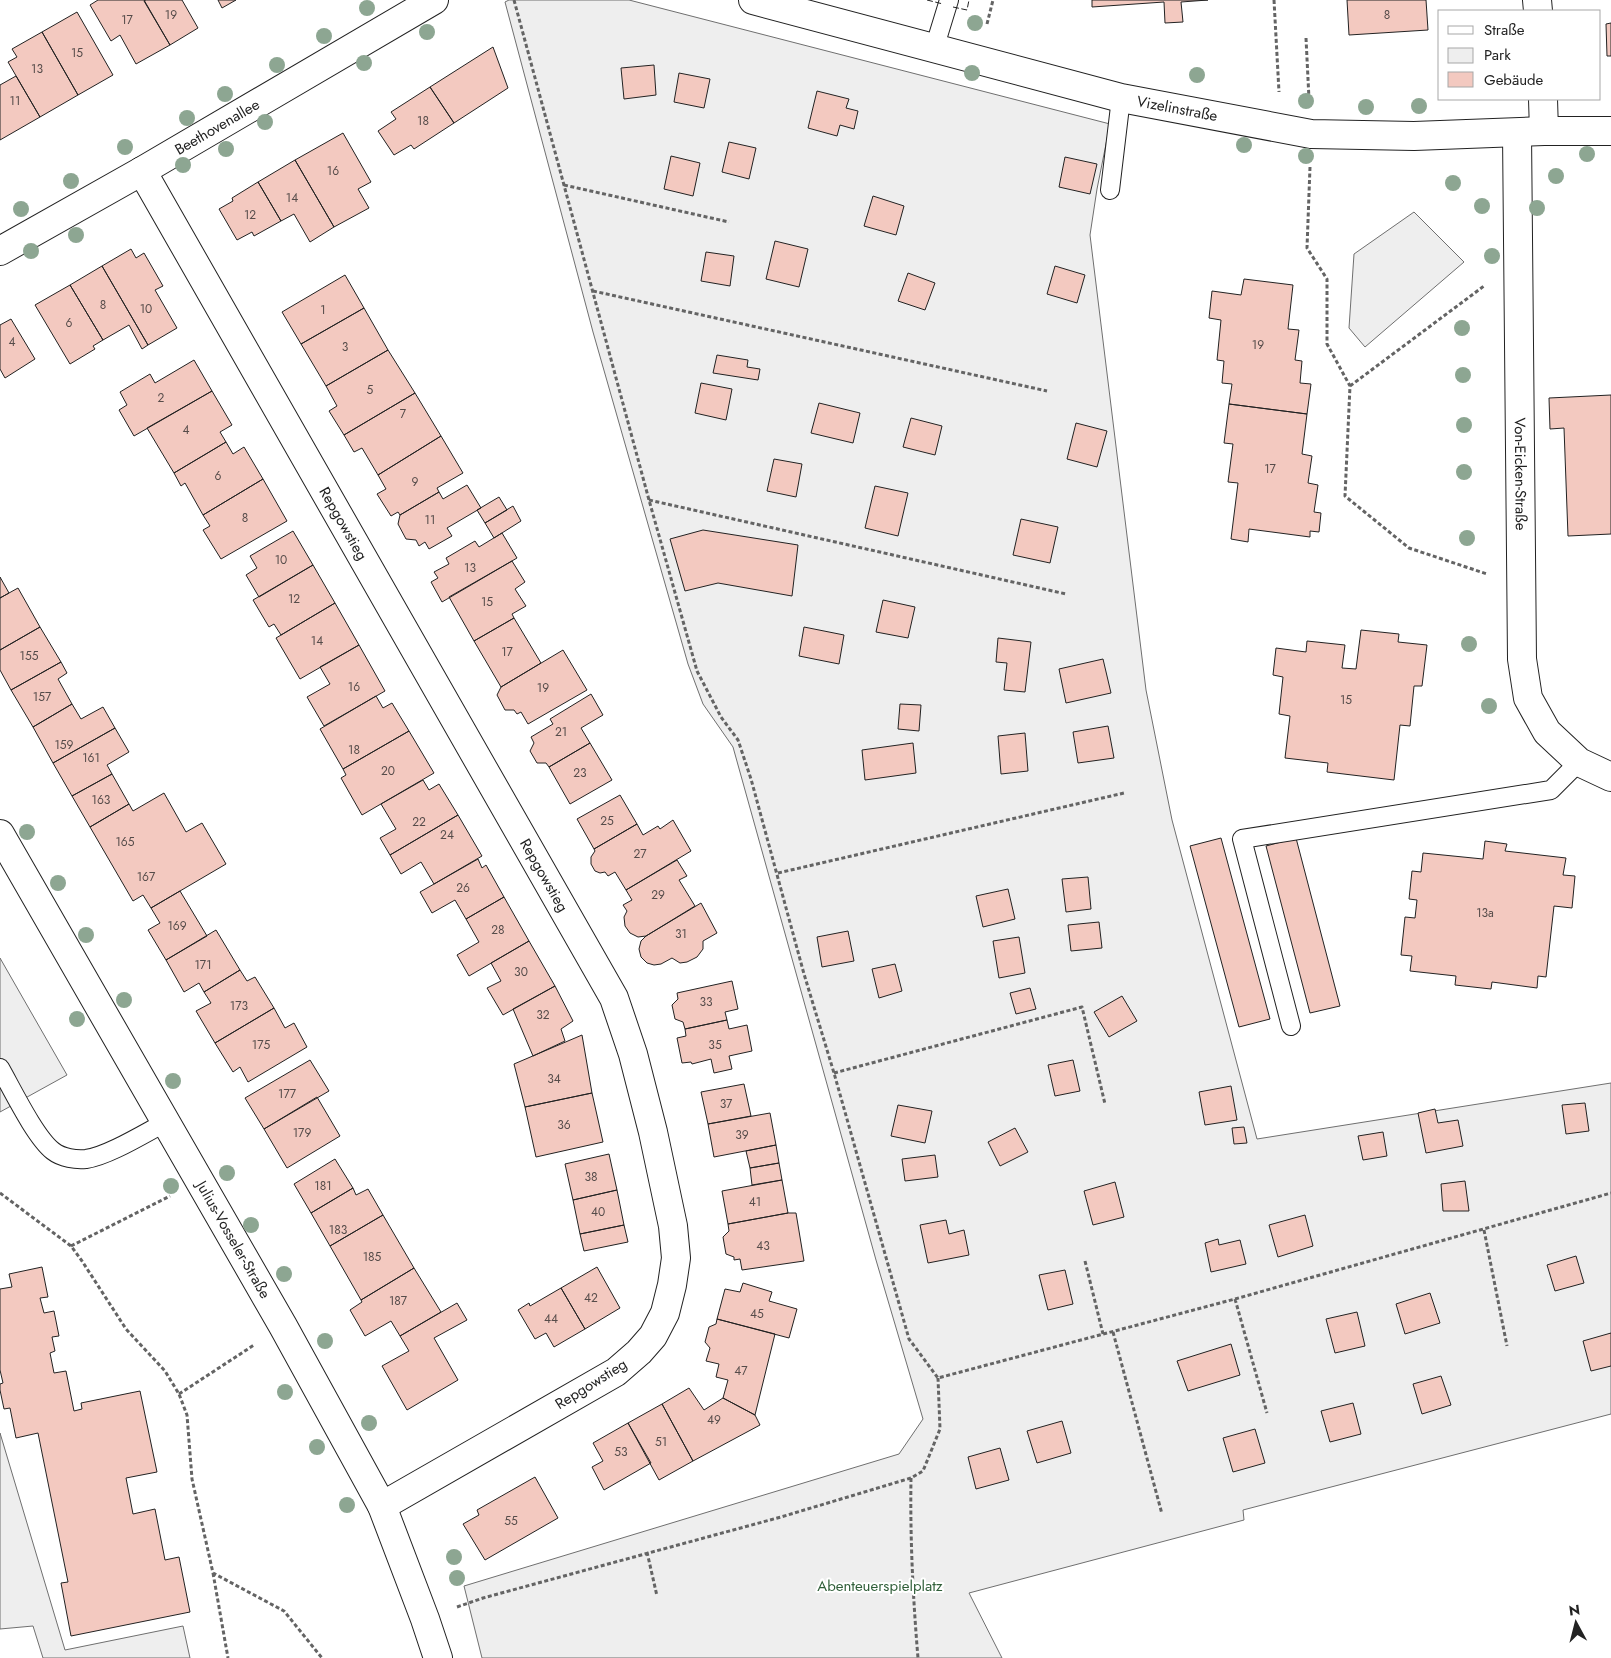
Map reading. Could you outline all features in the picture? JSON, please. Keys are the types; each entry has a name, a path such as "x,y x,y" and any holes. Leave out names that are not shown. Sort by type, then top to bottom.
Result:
{"street":[{"name":"Beethovenallee","path":"0,251 142,171 434,0"},
{"name":"Vizelinstraße","path":"753,0 1121,98 1311,134 1414,136 1544,131 1611,131"},
{"path":"1543,100 1544,131"},
{"name":"Von-Eicken-Straße","path":"1517,133 1522,660 1528,698 1547,732 1579,762 1611,777"},
{"name":"Repgowstieg","path":"142,171 614,998 638,1071 653,1132 672,1226 676,1258 668,1304 653,1336 639,1352 616,1372 382,1506"},
{"name":"Julius-Vosseler-Straße","path":"0,834 283,1326 382,1506 438,1658"}],"lane":[{"path":"934,48 949,0"},
{"path":"1110,190 1121,98"},
{"path":"1291,1026 1242,839 1551,790 1579,762"},
{"path":"0,1068 42,1140 54,1152 68,1158 85,1159 102,1154 166,1122"}],"path":[{"path":"425,1619 483,1598 646,1552 781,1517 911,1478 923,1471 940,1429 938,1378 909,1339 834,1072 804,974 752,779 738,740 721,717 697,671 514,0"},
{"path":"987,24 993,0"},
{"path":"1274,0 1281,128"},
{"path":"1306,38 1309,92"},
{"path":"1311,134 1307,248 1327,279 1327,344 1350,386 1345,496 1409,548 1521,586"},
{"path":"564,185 729,222"},
{"path":"1350,386 1519,260"},
{"path":"593,291 1047,391"},
{"path":"649,500 1066,594"},
{"path":"778,873 1124,793"},
{"path":"834,1072 1082,1007 1105,1104"},
{"path":"0,1193 71,1246 126,1329 165,1371 179,1394 187,1415 192,1479 213,1573 228,1658"},
{"path":"938,1378 1235,1299 1611,1193"},
{"path":"71,1246 146,1209"},
{"path":"1484,1230 1507,1346"},
{"path":"1085,1261 1103,1334"},
{"path":"1235,1299 1267,1414"},
{"path":"179,1394 283,1326"},
{"path":"1113,1332 1162,1514"},
{"path":"911,1478 911,1579 918,1658"},
{"path":"646,1552 656,1596"},
{"path":"213,1573 284,1611 322,1658"}],"green space":[{"name":"Abenteuerspielplatz","path":"509,0 629,0 1110,124 1090,235 1146,690 1172,820 1257,1139 1611,1083 1611,1414 1243,1510 1244,1520 969,1593 1002,1658 482,1658 464,1586 899,1454 923,1419 876,1260 733,747 703,704 688,664 593,332 505,2"},
{"path":"1414,212 1464,262 1365,347 1349,328 1354,254"},
{"path":"0,958 67,1075 0,1112"},
{"path":"0,1433 65,1650 183,1626 190,1658 43,1658 33,1626 0,1629"}],"building":[{"path":"98,0 144,0 170,45 136,64 120,35 111,41 90,5"},
{"path":"182,0 198,28 170,45 144,1"},
{"path":"218,0 236,0 222,8"},
{"path":"1092,0 1208,0 1181,2 1183,22 1165,23 1164,2 1092,7"},
{"path":"1347,0 1426,0 1428,30 1349,35"},
{"path":"77,12 113,75 78,95 42,32"},
{"path":"1611,23 1611,56 1607,56 1606,24"},
{"path":"42,32 78,95 40,117 8,62 17,57 12,49"},
{"path":"493,47 508,88 454,123 430,87"},
{"path":"654,65 656,95 624,99 621,68"},
{"path":"679,73 710,79 704,108 674,102"},
{"path":"16,76 40,117 0,140 0,85"},
{"path":"430,87 454,123 414,149 411,145 394,155 378,131 396,119 391,112"},
{"path":"817,91 849,99 846,108 858,111 854,129 840,125 837,136 808,128"},
{"path":"343,133 371,182 358,189 369,208 334,227 295,160"},
{"path":"729,142 756,148 749,179 722,172"},
{"path":"671,156 700,163 693,196 664,189"},
{"path":"1065,157 1097,164 1090,194 1059,187"},
{"path":"295,160 334,227 310,242 294,214 281,221 258,182"},
{"path":"258,182 281,221 254,236 252,232 237,240 219,209 233,201 232,198"},
{"path":"873,196 904,206 896,235 864,226"},
{"path":"775,241 808,249 799,287 766,279"},
{"path":"131,249 136,258 144,253 163,286 155,290 177,328 148,345 102,266"},
{"path":"706,252 734,256 730,286 701,281"},
{"path":"102,266 148,345 142,349 129,325 103,340 70,285"},
{"path":"1055,266 1085,275 1077,303 1047,294"},
{"path":"908,273 935,283 925,310 898,301"},
{"path":"345,275 364,308 301,344 282,312"},
{"path":"1244,279 1293,285 1288,329 1299,330 1295,360 1302,361 1300,383 1311,384 1307,414 1229,404 1232,384 1222,383 1224,361 1217,360 1221,320 1209,318 1212,291 1241,295"},
{"path":"70,285 103,340 93,346 95,349 70,364 35,305"},
{"path":"364,308 388,350 326,386 301,344"},
{"path":"11,319 35,359 5,378 0,369 0,325"},
{"path":"388,350 415,393 344,435 329,411 337,406 326,386"},
{"path":"717,355 748,360 747,367 760,369 758,380 713,373"},
{"path":"194,360 212,391 134,436 119,410 127,405 120,392 150,374 155,383"},
{"path":"701,383 732,389 726,420 695,413"},
{"path":"212,391 232,425 220,432 226,442 174,473 147,428"},
{"path":"415,393 441,436 378,475 362,448 354,452 344,435"},
{"path":"1611,395 1611,534 1568,536 1564,428 1550,429 1549,398"},
{"path":"819,403 860,413 853,443 811,433"},
{"path":"1229,404 1307,414 1302,454 1312,456 1308,483 1318,485 1314,512 1321,513 1319,532 1310,531 1310,537 1249,529 1248,542 1231,539 1238,483 1228,482 1233,444 1224,443"},
{"path":"911,418 942,426 935,455 903,447"},
{"path":"1076,423 1107,431 1097,467 1067,459"},
{"path":"441,436 463,473 437,488 439,492 400,515 398,512 391,516 377,494 386,489 378,475"},
{"path":"226,442 233,454 244,447 263,479 203,515 185,483 181,486 174,473"},
{"path":"774,459 802,464 796,497 767,491"},
{"path":"263,479 287,521 221,559 203,530 210,526 203,515"},
{"path":"467,485 481,508 447,528 452,536 429,549 425,542 419,546 416,540 406,539 398,524 400,515 439,492 443,499"},
{"path":"875,486 908,493 898,536 865,528"},
{"path":"499,497 507,510 485,523 477,510"},
{"path":"513,506 521,521 494,538 485,523"},
{"path":"1021,519 1058,527 1050,563 1013,555"},
{"path":"703,530 798,545 792,596 718,583 685,591 670,539"},
{"path":"293,531 313,565 259,597 246,575 257,568 250,556"},
{"path":"502,533 517,558 442,602 431,582 438,578 434,572 449,564 446,558 475,541 479,547"},
{"path":"512,561 525,582 515,589 526,606 512,614 514,618 474,641 449,597"},
{"path":"313,565 335,603 281,635 274,624 269,627 253,600"},
{"path":"0,577 9,593 0,598"},
{"path":"18,588 40,627 0,650 0,598"},
{"path":"883,600 915,607 908,638 876,632"},
{"path":"335,603 359,645 300,679 276,638"},
{"path":"514,618 541,663 501,687 474,641"},
{"path":"40,627 61,662 11,690 0,670 0,650"},
{"path":"804,627 844,635 839,664 799,656"},
{"path":"1361,630 1399,634 1398,642 1427,645 1422,686 1414,686 1410,726 1400,725 1394,780 1327,772 1328,763 1285,758 1290,716 1279,714 1283,677 1273,675 1276,648 1306,652 1307,641 1345,645 1342,668 1356,669"},
{"path":"998,638 1031,642 1025,692 1004,690 1007,663 996,662"},
{"path":"359,645 385,691 324,726 307,697 330,684 320,667"},
{"path":"563,650 587,690 528,724 521,712 517,714 514,710 505,710 497,695 501,687"},
{"path":"1103,659 1111,693 1066,703 1059,669"},
{"path":"61,662 67,673 58,679 72,704 33,727 11,690"},
{"path":"591,694 603,715 581,728 590,743 549,767 546,763 537,763 530,751 534,743 531,737 553,724 550,719"},
{"path":"376,696 383,708 392,703 409,731 343,769 320,729"},
{"path":"72,704 81,719 103,707 115,728 53,763 33,727"},
{"path":"900,704 921,705 919,731 898,729"},
{"path":"1108,726 1114,758 1078,763 1073,732"},
{"path":"115,728 129,752 107,765 112,774 72,796 53,763"},
{"path":"409,731 434,773 362,815 341,778 346,775 343,769"},
{"path":"1025,733 1028,771 1001,774 998,736"},
{"path":"590,743 612,780 570,804 549,767"},
{"path":"913,743 916,773 865,780 862,750"},
{"path":"112,774 129,804 90,827 72,796"},
{"path":"423,780 429,790 439,784 458,815 390,855 380,838 396,829 381,804"},
{"path":"164,793 186,832 202,823 226,864 151,908 143,895 133,901 90,827 129,804 133,811"},
{"path":"620,795 637,824 594,849 577,819"},
{"path":"458,815 482,856 434,884 421,862 401,874 390,855"},
{"path":"673,820 691,851 626,890 615,872 608,876 605,872 595,871 591,864 594,849 637,824 643,835 658,826 660,829"},
{"path":"1221,838 1270,1019 1239,1027 1190,846"},
{"path":"1296,838 1340,1006 1310,1013 1266,846"},
{"path":"1485,841 1507,844 1505,851 1566,858 1563,875 1575,876 1572,908 1554,906 1546,977 1538,976 1537,988 1492,982 1491,989 1455,985 1456,976 1410,971 1412,956 1401,955 1405,917 1415,918 1417,900 1409,899 1412,871 1421,872 1423,853 1483,859"},
{"path":"478,859 482,868 486,865 504,897 466,919 455,900 432,913 420,892"},
{"path":"677,860 687,876 679,880 695,906 646,936 638,937 630,933 625,926 624,917 627,911 623,905 632,900 626,890"},
{"path":"1088,877 1091,909 1066,912 1062,879"},
{"path":"1008,889 1015,919 983,927 976,896"},
{"path":"180,891 207,936 166,960 148,930 160,923 151,908"},
{"path":"504,897 529,941 469,976 457,955 479,942 466,919"},
{"path":"701,903 717,933 703,941 703,949 697,957 680,963 672,958 661,964 654,965 647,963 641,957 639,949 641,941 646,936"},
{"path":"1099,922 1102,948 1071,951 1068,925"},
{"path":"216,930 240,970 204,992 199,983 184,992 166,960"},
{"path":"848,931 854,961 822,967 817,937"},
{"path":"1019,937 1025,973 999,978 993,941"},
{"path":"529,941 555,986 503,1015 487,988 501,981 491,963"},
{"path":"895,964 902,991 879,998 872,969"},
{"path":"240,970 247,981 255,977 274,1008 215,1043 196,1011 211,1003 204,992"},
{"path":"732,981 738,1009 725,1012 727,1020 685,1029 683,1022 675,1019 672,1005 678,999 677,993"},
{"path":"555,986 573,1021 561,1029 565,1041 533,1056 513,1009"},
{"path":"1030,988 1036,1009 1016,1014 1010,993"},
{"path":"1122,996 1137,1021 1109,1037 1094,1012"},
{"path":"274,1008 285,1028 294,1023 307,1047 248,1082 240,1067 233,1072 215,1043"},
{"path":"727,1020 729,1029 747,1025 752,1051 729,1056 732,1069 714,1073 711,1059 692,1064 691,1062 682,1063 677,1038 686,1036 685,1029"},
{"path":"582,1035 592,1093 525,1107 514,1064"},
{"path":"310,1060 329,1091 264,1129 245,1098"},
{"path":"1073,1060 1080,1091 1055,1096 1048,1065"},
{"path":"744,1084 751,1116 708,1124 701,1092"},
{"path":"1231,1086 1237,1120 1205,1125 1199,1092"},
{"path":"592,1093 603,1142 536,1157 525,1107"},
{"path":"317,1097 340,1136 287,1168 264,1129"},
{"path":"1585,1103 1589,1131 1566,1134 1562,1105"},
{"path":"898,1105 932,1111 925,1143 891,1136"},
{"path":"1435,1109 1438,1123 1458,1120 1463,1146 1426,1153 1418,1113"},
{"path":"770,1113 776,1145 714,1157 708,1124"},
{"path":"1244,1127 1247,1143 1234,1144 1232,1128"},
{"path":"1015,1128 1028,1152 1000,1166 988,1142"},
{"path":"1383,1132 1387,1156 1363,1160 1358,1136"},
{"path":"776,1145 779,1163 750,1168 746,1151"},
{"path":"609,1154 617,1190 573,1200 565,1164"},
{"path":"935,1155 938,1177 905,1181 902,1159"},
{"path":"335,1159 353,1188 311,1213 294,1184"},
{"path":"779,1163 782,1180 752,1185 750,1168"},
{"path":"782,1180 788,1213 728,1224 722,1191"},
{"path":"1465,1181 1469,1211 1443,1211 1441,1184"},
{"path":"1115,1182 1124,1217 1093,1225 1084,1191"},
{"path":"353,1188 356,1195 368,1189 383,1215 330,1246 311,1213"},
{"path":"617,1190 624,1225 580,1234 573,1200"},
{"path":"796,1213 804,1261 742,1270 740,1259 734,1260 734,1257 726,1254 723,1237 729,1231 728,1224"},
{"path":"383,1215 414,1268 361,1300 330,1246"},
{"path":"1305,1215 1313,1246 1278,1257 1269,1225"},
{"path":"946,1220 949,1234 964,1230 969,1255 928,1263 920,1225"},
{"path":"624,1225 628,1242 584,1251 580,1234"},
{"path":"1218,1239 1219,1245 1240,1240 1246,1264 1211,1272 1205,1243"},
{"path":"1576,1256 1584,1283 1555,1291 1547,1265"},
{"path":"42,1267 48,1297 40,1298 44,1313 54,1311 59,1336 52,1337 55,1351 50,1353 54,1373 66,1371 74,1411 82,1409 81,1403 140,1391 157,1472 126,1478 133,1514 155,1509 165,1560 179,1557 190,1612 71,1636 61,1583 68,1582 38,1433 16,1438 10,1408 4,1409 0,1390 0,1384 3,1383 0,1370 0,1289 12,1287 9,1274"},
{"path":"597,1267 620,1308 585,1329 561,1288"},
{"path":"414,1268 441,1312 400,1336 391,1321 365,1336 350,1310 362,1302 361,1300"},
{"path":"1065,1270 1073,1304 1048,1310 1039,1275"},
{"path":"743,1283 772,1292 769,1301 797,1309 789,1338 717,1319 725,1289 740,1292"},
{"path":"561,1288 585,1329 554,1347 546,1333 535,1339 518,1310 529,1303 530,1306"},
{"path":"1430,1293 1440,1323 1405,1334 1396,1304"},
{"path":"457,1303 467,1320 434,1338 458,1380 407,1410 382,1366 409,1351 400,1336"},
{"path":"1357,1312 1365,1346 1335,1353 1326,1319"},
{"path":"717,1319 775,1334 755,1415 723,1398 728,1380 716,1377 719,1364 706,1361 710,1348 705,1342 709,1327 716,1324"},
{"path":"1611,1333 1611,1366 1591,1371 1583,1341"},
{"path":"1231,1344 1240,1375 1188,1391 1177,1361"},
{"path":"1441,1376 1451,1405 1422,1414 1413,1384"},
{"path":"689,1388 704,1410 723,1398 755,1415 760,1425 693,1461 662,1404"},
{"path":"1353,1403 1361,1434 1330,1442 1321,1411"},
{"path":"662,1404 693,1461 659,1480 628,1423"},
{"path":"1062,1421 1071,1453 1037,1463 1027,1431"},
{"path":"628,1423 651,1463 604,1490 592,1467 603,1461 593,1443"},
{"path":"1255,1429 1265,1463 1233,1472 1223,1438"},
{"path":"1000,1448 1009,1480 976,1489 968,1457"},
{"path":"535,1477 558,1518 485,1560 463,1524 479,1515 477,1510"}],"fence":[{"path":"927,0 943,4"},
{"path":"953,7 967,10 969,0"}]}
